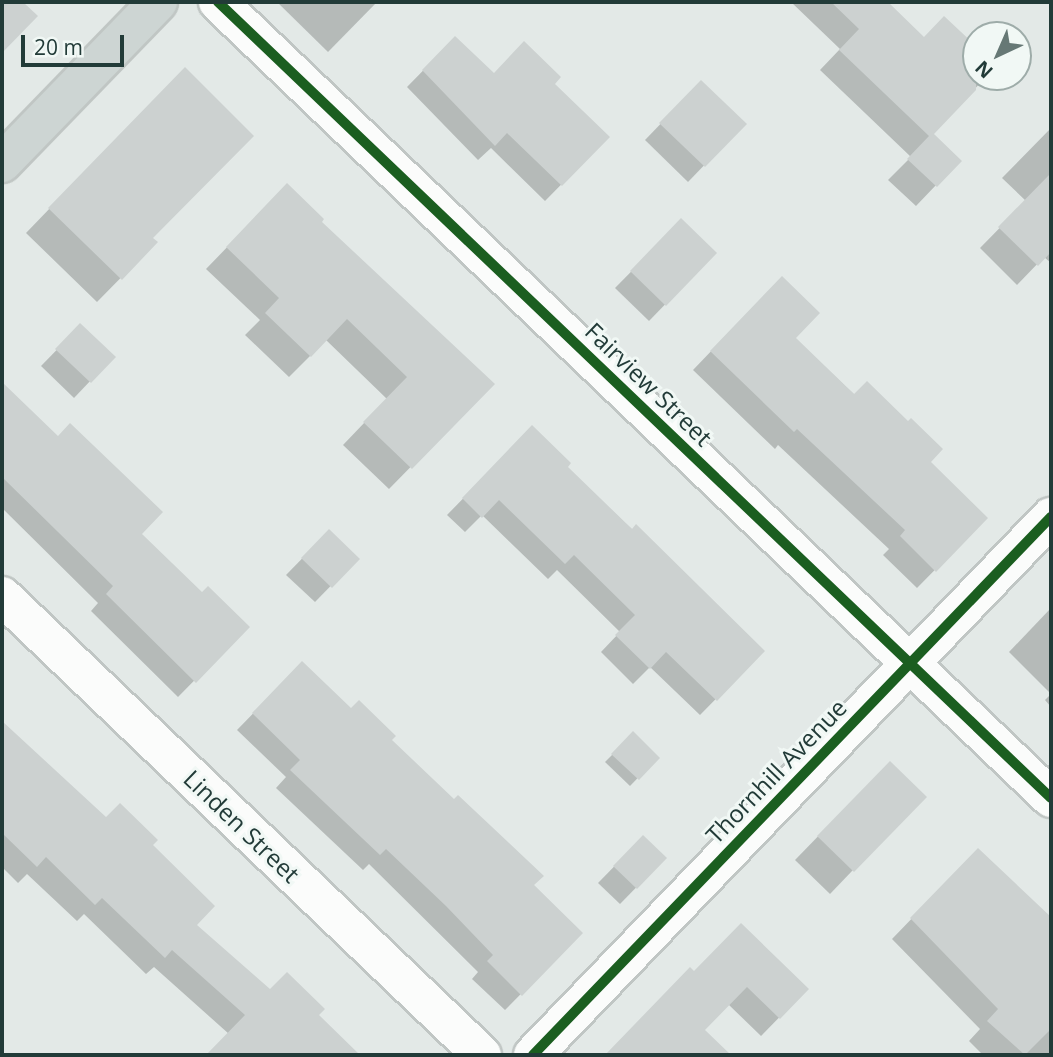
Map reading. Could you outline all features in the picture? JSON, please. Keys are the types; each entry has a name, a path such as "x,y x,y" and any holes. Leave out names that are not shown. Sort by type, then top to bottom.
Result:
{"main road":[{"path":"2,163 158,2"}],"street":[{"name":"Fairview Street","path":"218,2 1051,797"},
{"name":"Thornhill Avenue","path":"533,1055 1051,517"},
{"name":"Linden Street","path":"2,596 482,1055"}],"building":[{"path":"2,2 23,2 38,16 2,53"},
{"path":"831,2 888,2 924,37 944,16 962,33 962,91 975,91 934,134 962,161 937,187 907,159 929,136 839,50 859,29"},
{"path":"455,36 494,73 524,41 561,77 555,84 610,137 562,186 507,133 495,146 422,70"},
{"path":"185,67 254,136 153,238 158,242 122,280 48,208"},
{"path":"701,80 747,124 705,167 659,123"},
{"path":"1051,173 1051,252 1038,266 998,227"},
{"path":"287,183 324,219 322,222 495,384 412,469 363,422 407,377 347,319 311,357 265,313 279,298 226,247"},
{"path":"681,218 717,253 666,306 630,271"},
{"path":"782,276 820,313 796,338 854,394 867,381 908,421 911,418 943,449 931,462 988,518 936,572 900,536 905,530 797,429 794,432 710,351"},
{"path":"80,323 116,357 91,383 55,349"},
{"path":"2,382 58,436 70,423 163,512 142,534 202,592 208,586 250,627 196,683 106,594 113,586 2,477"},
{"path":"532,425 571,463 568,467 632,529 636,524 765,651 717,701 666,652 650,669 615,635 635,615 574,555 565,564 499,500 482,518 462,498"},
{"path":"329,529 360,559 332,588 301,558"},
{"path":"302,661 351,708 359,700 396,736 392,740 454,799 458,795 544,876 534,885 583,933 522,996 487,961 493,955 446,906 386,849 380,855 290,770 300,760 252,713"},
{"path":"2,721 106,817 120,803 158,840 153,845 215,906 197,925 270,989 287,972 325,1009 319,1015 360,1055 206,1055 245,1015 172,950 165,958 102,898 95,905 46,857 37,867 2,833"},
{"path":"633,731 660,758 639,780 611,754"},
{"path":"890,761 927,797 854,872 817,836"},
{"path":"643,835 667,858 637,889 613,866"},
{"path":"978,848 1051,917 1051,1029 1025,1055 987,1021 998,1009 910,918"},
{"path":"741,923 809,989 780,1019 747,987 705,1030 731,1055 605,1055 690,967 694,971"}],"cycle path":[{"path":"218,2 1051,798"},
{"path":"533,1055 1051,517"}]}
